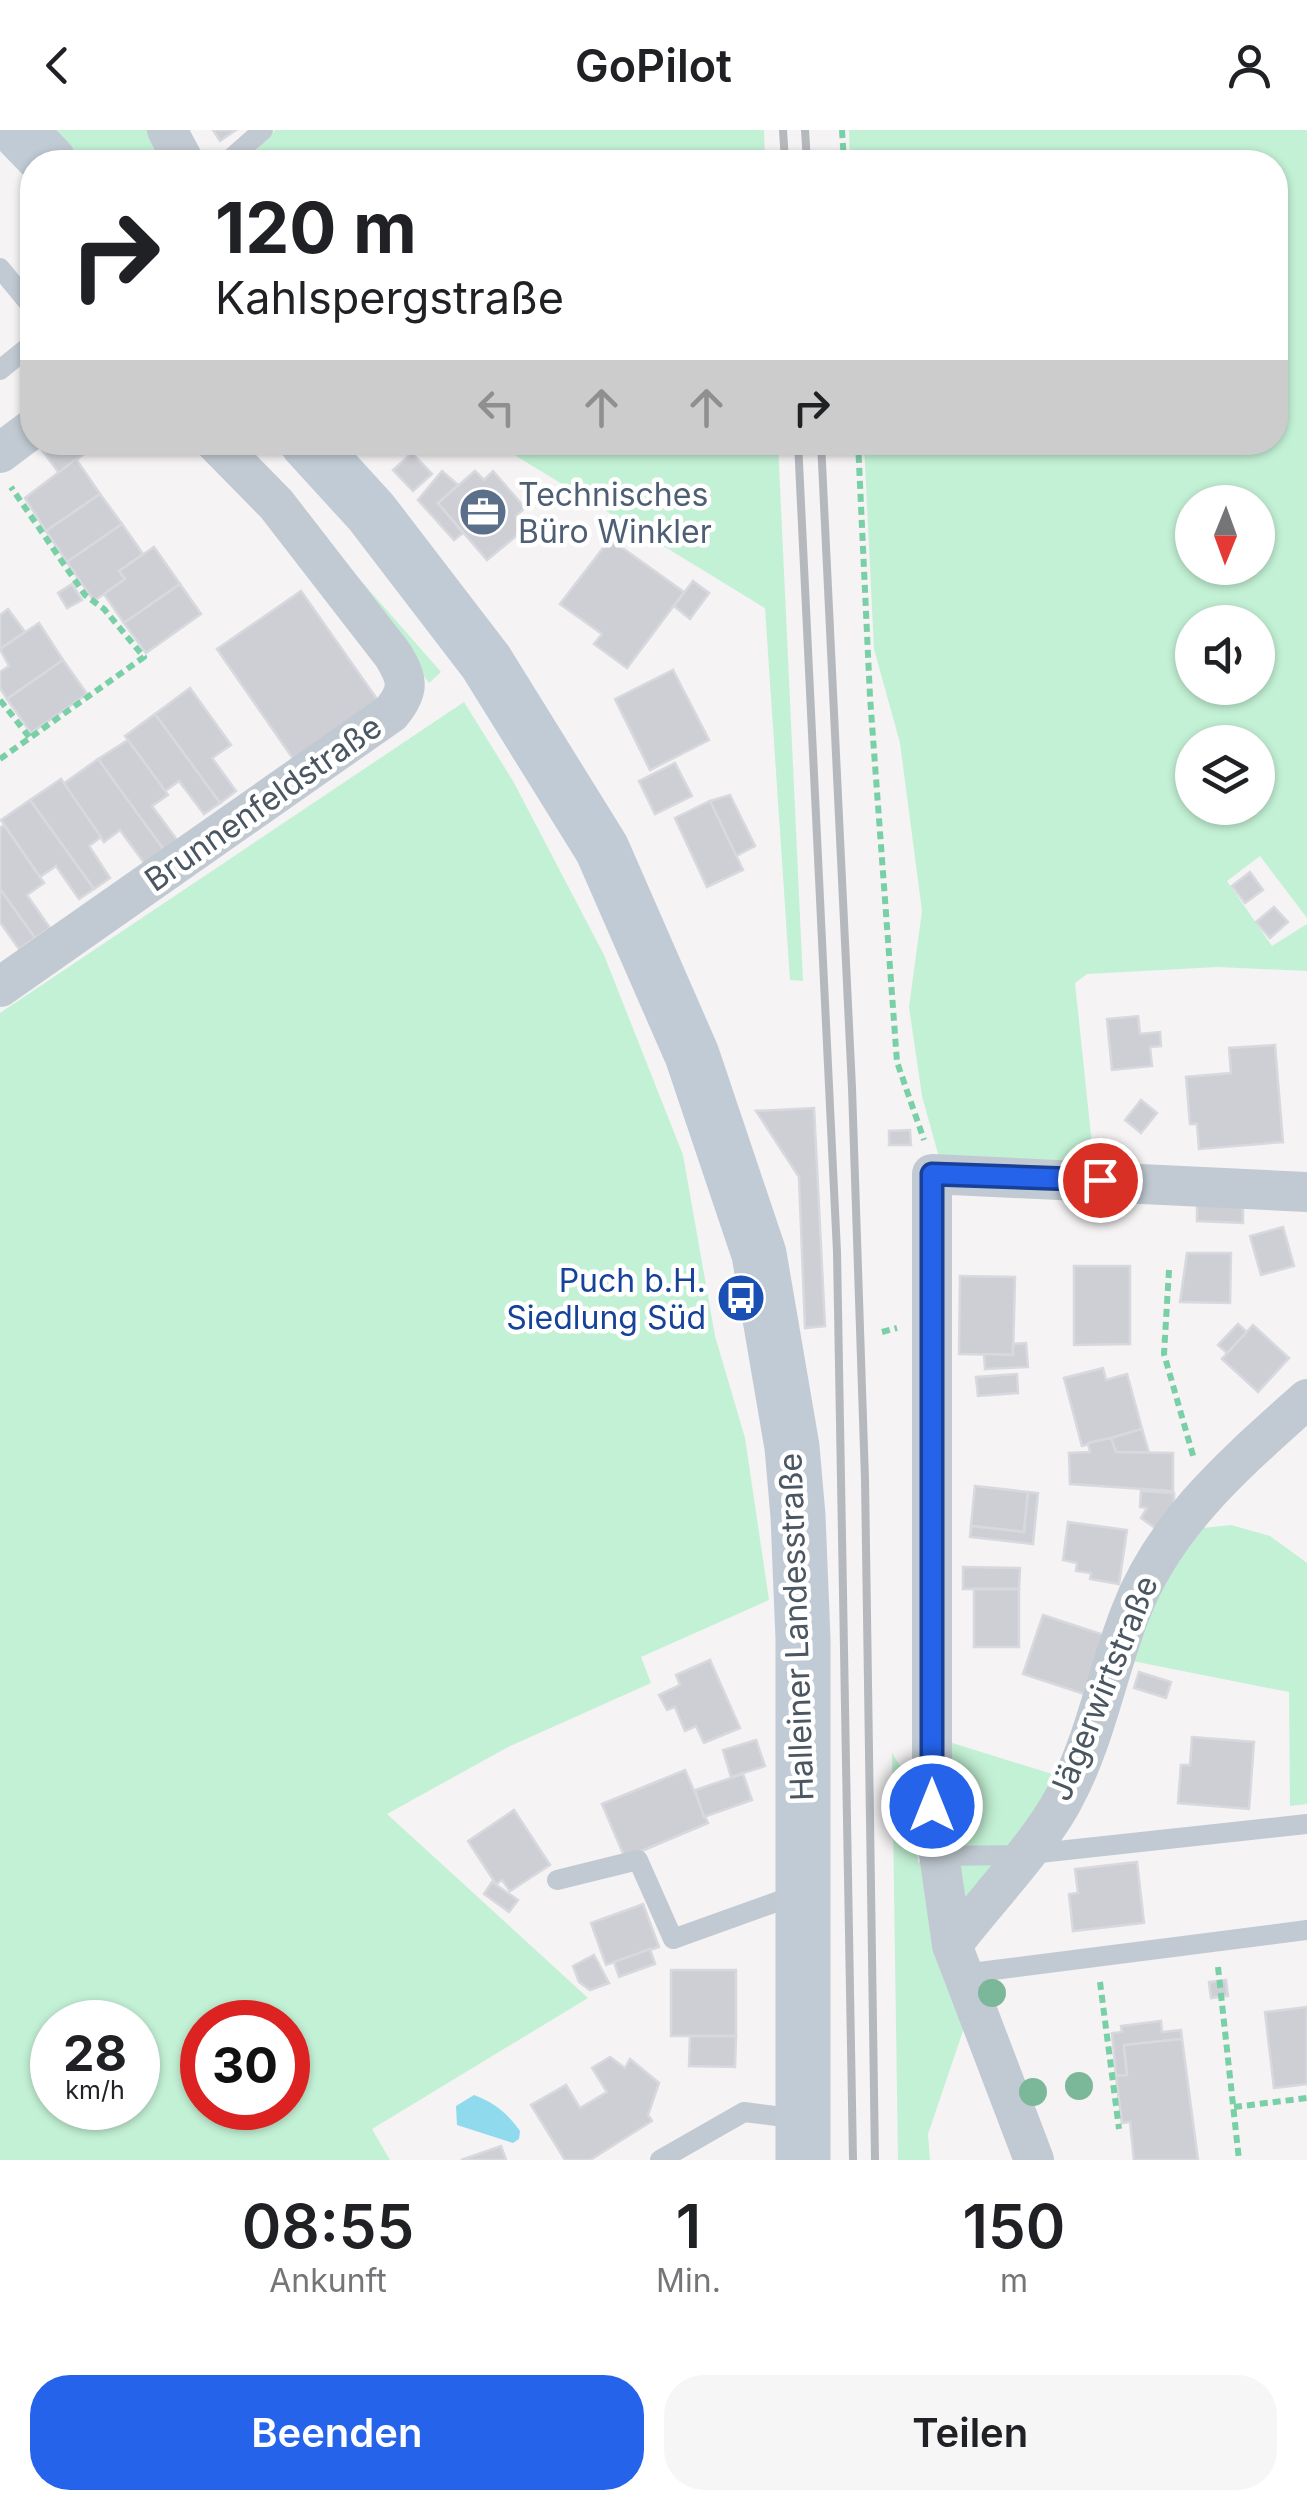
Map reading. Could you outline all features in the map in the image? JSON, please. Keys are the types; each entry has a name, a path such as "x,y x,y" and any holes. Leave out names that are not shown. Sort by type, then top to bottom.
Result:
{"main road":[{"path":"18,130 37,150"},
{"name":"Halleiner Landesstraße","path":"320,455 370,512 469,638 549,757 602,849 647,946 720,1132 760,1254 792,1447 803,1639 804,2140"}],"street":[{"name":"Brunnenfeldstraße","path":"0,987 392,713 408,688 393,655 316,554 228,455"},
{"path":"1034,2160 958,1960 932,1806 932,1174 1307,1192"},
{"name":"Jägerwirtstraße","path":"958,1960 1021,1855 1062,1802 1091,1733 1130,1612 1158,1552 1213,1485 1307,1399"}],"lane":[{"path":"240,150 262,130"},
{"path":"0,268 20,292"},
{"path":"0,370 20,354"},
{"path":"939,1856 1021,1855 1307,1824"},
{"path":"557,1880 638,1860 672,1938 802,1892"},
{"path":"958,1960 1215,1942 1307,1930"},
{"path":"660,2160 744,2112 804,2140"}],"path":[{"path":"859,455 870,698 897,1062 922,1131 932,1174"},
{"path":"0,470 84,596 104,609 144,657 0,759"},
{"path":"0,700 30,738"},
{"path":"1169,1270 1164,1354 1188,1445 1195,1463 1213,1485"},
{"path":"1215,1942 1239,2160"},
{"path":"1102,1999 1119,2129"},
{"path":"1233,2107 1307,2098"}],"green space":[{"path":"47,130 152,130 162,150 64,150"},
{"path":"275,130 764,130 765,150 256,150"},
{"path":"849,130 1307,130 1307,918 1260,856 1227,881 1272,946 1307,924 1307,971 1217,967 1087,974 1075,983 1094,1164 940,1161 922,1096 909,1007 922,911 900,743 874,649 865,455 1288,455 1288,150 850,150"},
{"path":"515,455 779,455 803,981 790,980 765,608"},
{"path":"334,550 441,672 429,683"},
{"path":"464,702 513,781 604,955 683,1155 715,1336 745,1438 769,1600 641,1657 651,1683 508,1747 387,1814 588,1998 372,2129 390,2160 0,2160 0,1013"},
{"path":"1231,1525 1270,1536 1307,1563 1307,1804 1290,1806 1289,1692 1127,1660 1158,1577 1203,1528"},
{"path":"949,1742 1068,1779 971,1947 964,2028 928,2134 930,2160 898,2160 892,1753 913,1786 918,1862 951,1864"}],"water":[{"path":"474,2095 505,2114 520,2131 519,2139 513,2143 457,2125 456,2106"}],"building":[{"path":"213,130 236,130 220,141"},
{"path":"46,455 83,455 59,473"},
{"path":"414,455 432,474 413,491 393,470"},
{"path":"76,459 100,494 46,531 25,498"},
{"path":"442,471 458,485 438,503 463,533 454,540 418,500"},
{"name":"Technisches Büro Winkler","path":"475,471 484,480 493,471 525,508 516,516 526,528 487,560 438,503"},
{"path":"100,494 122,524 67,562 46,531"},
{"path":"122,524 143,554 119,571 125,579 94,601 67,562"},
{"path":"610,539 684,592 627,668 594,644 602,634 560,604"},
{"path":"154,547 180,584 124,623 104,594 125,579 119,571"},
{"path":"693,581 709,593 690,619 674,606"},
{"path":"72,584 82,600 67,608 58,593"},
{"path":"180,584 201,614 146,653 124,623"},
{"path":"301,591 379,702 294,760 217,649"},
{"path":"8,609 25,632 0,649 0,615"},
{"path":"39,623 63,660 7,699 0,688 0,672 9,666 0,649"},
{"path":"63,660 87,694 31,733 7,699"},
{"path":"673,670 709,740 650,770 615,699"},
{"path":"190,688 231,745 212,758 236,791 220,803 155,714"},
{"path":"155,714 220,803 204,814 179,781 165,791 125,736"},
{"path":"128,740 168,795 152,806 177,840 164,850 98,759"},
{"path":"98,759 164,850 145,864 120,830 104,842 63,784"},
{"path":"675,763 692,796 655,814 639,781"},
{"path":"61,779 101,837 89,846 110,878 94,889 30,800"},
{"path":"730,795 755,846 736,856 710,801"},
{"path":"30,800 94,889 79,899 56,866 40,877 1,820"},
{"path":"710,801 743,870 707,887 675,818"},
{"path":"4,825 44,883 27,895 50,928 35,938 0,889 0,828"},
{"path":"1250,872 1263,890 1245,903 1232,886"},
{"path":"0,889 35,938 19,949 0,922"},
{"path":"1274,907 1288,922 1270,938 1256,922"},
{"path":"1138,1016 1140,1034 1160,1032 1161,1046 1150,1047 1152,1066 1112,1070 1107,1019"},
{"path":"1275,1045 1283,1142 1199,1149 1197,1124 1190,1124 1186,1077 1231,1073 1229,1048"},
{"path":"1141,1100 1157,1113 1141,1133 1125,1120"},
{"path":"814,1108 825,1326 805,1328 799,1177 756,1111"},
{"path":"910,1130 911,1145 889,1145 889,1131"},
{"path":"1197,1198 1243,1199 1243,1223 1197,1221"},
{"path":"1283,1227 1294,1266 1261,1275 1250,1236"},
{"path":"1187,1253 1231,1253 1230,1303 1180,1302"},
{"path":"1074,1266 1130,1266 1130,1344 1074,1345"},
{"path":"960,1276 1015,1277 1013,1355 959,1354"},
{"path":"1238,1324 1247,1332 1227,1353 1218,1345"},
{"path":"1253,1325 1289,1358 1258,1392 1222,1359"},
{"path":"1026,1343 1028,1367 985,1369 984,1354 1013,1355 1013,1344"},
{"path":"1103,1368 1106,1380 1127,1374 1142,1429 1082,1446 1064,1378"},
{"path":"1017,1374 1018,1393 978,1396 976,1377"},
{"path":"1142,1429 1149,1453 1116,1452 1111,1438"},
{"path":"1111,1438 1116,1452 1173,1453 1173,1491 1070,1484 1069,1453 1090,1452 1088,1443"},
{"path":"975,1486 1028,1492 1024,1532 971,1526"},
{"path":"1141,1491 1174,1493 1174,1508 1158,1530 1141,1518 1147,1508 1140,1507"},
{"path":"1028,1492 1038,1493 1033,1544 970,1537 971,1526 1024,1532"},
{"path":"1068,1522 1127,1530 1119,1584 1090,1579 1091,1573 1076,1571 1077,1563 1063,1560"},
{"path":"963,1567 1020,1568 1019,1589 963,1589"},
{"path":"974,1589 1019,1589 1019,1647 974,1647"},
{"path":"1043,1615 1104,1635 1084,1694 1023,1674"},
{"path":"710,1660 740,1728 704,1743 696,1726 685,1731 675,1707 667,1710 659,1695 680,1685 676,1675"},
{"path":"1139,1672 1171,1682 1166,1698 1134,1688"},
{"path":"1192,1737 1254,1742 1249,1809 1178,1803 1181,1765 1190,1765"},
{"path":"756,1740 765,1766 731,1777 723,1750"},
{"path":"685,1770 708,1823 625,1858 602,1804"},
{"path":"743,1774 752,1800 704,1817 695,1790"},
{"path":"514,1810 550,1865 510,1891 502,1880 496,1884 468,1841"},
{"path":"1137,1862 1144,1923 1073,1931 1069,1894 1078,1893 1075,1869"},
{"path":"492,1882 518,1900 509,1912 484,1894"},
{"path":"643,1904 659,1947 606,1965 591,1923"},
{"path":"650,1949 655,1964 619,1977 614,1962"},
{"path":"594,1955 609,1983 590,1990 579,1982 573,1966"},
{"path":"671,1970 736,1970 736,2036 671,2036"},
{"path":"1226,1980 1228,1996 1211,1998 1209,1982"},
{"path":"1307,2007 1307,2084 1274,2088 1265,2012"},
{"path":"1161,2021 1162,2032 1181,2030 1182,2039 1124,2045 1127,2075 1116,2076 1112,2033 1122,2032 1121,2026"},
{"path":"690,2036 736,2036 735,2067 689,2066"},
{"path":"1182,2039 1198,2160 1134,2160 1130,2122 1122,2123 1116,2076 1127,2075 1124,2045"},
{"path":"610,2057 625,2068 630,2059 659,2083 648,2115 652,2121 590,2160 565,2160 531,2105 566,2085 580,2108 607,2092 592,2068"},
{"path":"501,2146 506,2160 461,2160"}],"railway":[{"path":"783,130 784,150"},
{"path":"805,130 806,150"},
{"path":"799,455 837,1252 853,2160"},
{"path":"822,455 852,1088 865,1479 875,2160"}],"place":[{"name":"Technisches Büro Winkler","path":"483,512"},
{"name":"Puch b.H. Siedlung Süd","path":"741,1298"}],"route":[{"path":"932,1806 932,1174 1100,1180"}]}
